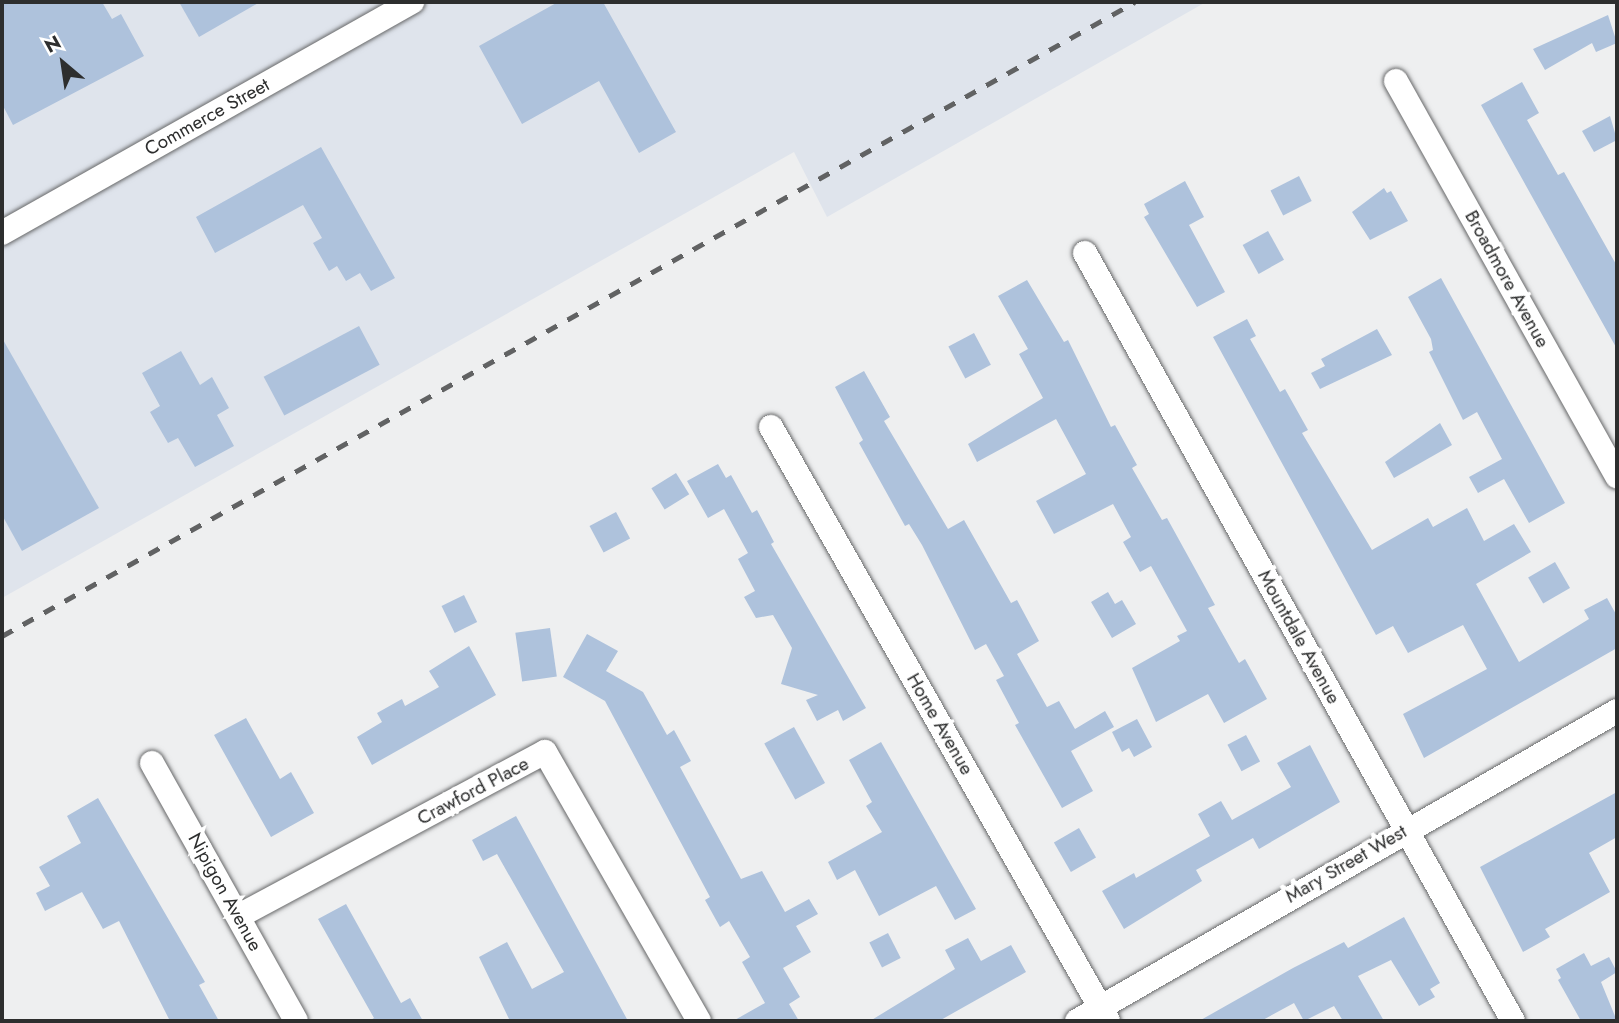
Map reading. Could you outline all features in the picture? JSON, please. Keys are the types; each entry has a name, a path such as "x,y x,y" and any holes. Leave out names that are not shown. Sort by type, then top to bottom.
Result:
{"street":[{"name":"Commerce Street","path":"2,233 412,2"},
{"name":"Broadmore Avenue","path":"1396,81 1617,477"},
{"name":"Mountdale Avenue","path":"1085,253 1513,1021"},
{"name":"Home Avenue","path":"771,426 1105,1015"},
{"name":"Mary Street West","path":"1077,1021 1105,1015 1406,828 1617,710"},
{"name":"Crawford Place","path":"239,916 545,752 699,1021"},
{"name":"Nipigon Avenue","path":"152,762 296,1021"}],"shaded area":[{"path":"2,2 1206,2 827,217 794,152 2,598"}],"building":[{"path":"2,2 102,2 112,19 121,14 144,56 13,125 2,104"},
{"path":"179,2 260,2 199,37"},
{"path":"558,2 603,2 676,132 639,153 599,81 522,124 479,46"},
{"path":"1608,15 1617,43 1596,52 1592,43 1545,70 1533,49"},
{"path":"1522,82 1539,113 1527,120 1558,175 1564,172 1617,266 1617,349 1481,105"},
{"path":"1610,116 1617,140 1594,152 1582,131"},
{"path":"321,147 395,278 371,291 360,273 346,281 337,266 329,271 313,243 322,238 303,205 215,253 196,217"},
{"path":"1299,176 1312,201 1283,215 1270,191"},
{"path":"1185,181 1204,217 1189,225 1225,292 1197,307 1144,217 1149,214 1144,204"},
{"path":"1384,188 1387,193 1391,191 1408,221 1370,240 1352,212"},
{"path":"1268,231 1284,260 1259,274 1243,245"},
{"path":"1441,278 1565,503 1529,523 1504,479 1478,493 1469,477 1502,459 1477,412 1463,420 1429,352 1433,350 1431,339 1408,297"},
{"path":"1027,280 1064,342 1068,340 1111,427 1115,425 1137,465 1132,468 1162,520 1167,518 1215,605 1208,608 1239,663 1245,659 1267,699 1224,723 1208,694 1156,722 1132,668 1180,641 1177,636 1187,631 1151,566 1140,572 1123,542 1131,537 1113,504 1054,534 1036,501 1086,474 1056,419 977,462 968,444 1043,398 1019,354 1028,349 998,296"},
{"path":"1247,319 1256,336 1250,339 1280,392 1285,389 1308,430 1302,433 1372,550 1428,518 1433,527 1467,508 1484,541 1514,524 1531,552 1476,584 1519,662 1589,619 1584,610 1607,598 1617,616 1617,648 1424,758 1403,714 1487,669 1463,625 1408,653 1393,626 1376,635 1213,337"},
{"path":"359,326 380,365 284,416 264,377"},
{"path":"1377,329 1392,355 1320,389 1311,373 1325,366 1321,359"},
{"path":"974,333 991,365 965,378 948,347"},
{"path":"2,338 99,508 22,551 2,515"},
{"path":"181,351 200,385 212,377 229,408 217,415 234,446 195,467 178,438 168,443 150,412 160,406 142,373"},
{"path":"864,371 890,417 884,421 948,529 964,520 1011,603 1017,600 1039,641 1017,654 1047,707 1059,701 1075,729 1105,711 1114,727 1071,751 1093,791 1062,808 1015,725 1019,723 996,680 1004,676 986,644 975,650 922,545 909,524 905,526 859,443 863,440 835,387"},
{"path":"1440,423 1452,445 1394,478 1385,462"},
{"path":"718,464 726,478 731,475 752,513 757,510 774,542 771,544 866,708 843,721 838,710 817,721 806,700 818,695 781,684 792,648 773,615 756,618 744,597 755,591 738,559 748,553 724,509 708,518 687,481"},
{"path":"676,473 689,494 665,510 651,488"},
{"path":"616,512 630,538 604,553 590,526"},
{"path":"1555,562 1570,588 1543,603 1528,578"},
{"path":"1108,592 1115,604 1122,600 1136,624 1112,638 1091,602"},
{"path":"464,595 477,622 455,633 442,606"},
{"path":"550,628 557,677 522,681 515,633"},
{"path":"587,634 618,651 606,671 643,692 667,735 674,730 691,761 680,767 741,879 762,871 785,912 809,899 818,914 796,926 811,952 783,968 800,997 789,1004 799,1021 733,1021 765,1003 742,962 750,957 729,921 720,927 705,900 710,897 605,701 563,677"},
{"path":"469,646 496,695 372,765 357,737 382,722 377,713 402,699 405,706 439,687 429,671"},
{"path":"246,718 280,779 291,772 314,813 271,837 214,735"},
{"path":"1137,719 1152,747 1134,757 1129,748 1122,752 1112,732"},
{"path":"794,727 825,783 795,799 764,743"},
{"path":"1246,735 1260,761 1242,771 1227,745"},
{"path":"881,742 976,909 955,920 936,886 879,916 855,870 837,880 828,862 882,832 866,806 872,802 849,760"},
{"path":"1310,745 1340,802 1259,849 1253,838 1196,870 1202,881 1124,929 1102,891 1134,873 1136,878 1210,836 1198,814 1221,801 1232,820 1291,787 1277,763"},
{"path":"1617,792 1617,837 1589,853 1610,892 1545,929 1550,937 1523,952 1480,867"},
{"path":"98,798 205,982 199,985 219,1021 170,1021 119,921 103,929 82,892 45,911 36,893 50,886 39,867 81,843 67,816"},
{"path":"516,816 628,1021 510,1021 479,957 507,942 532,989 564,972 497,854 483,861 472,840"},
{"path":"1079,828 1096,857 1071,872 1054,842"},
{"path":"346,904 401,1003 410,998 423,1021 369,1021 374,1018 318,919"},
{"path":"1404,917 1440,983 1430,989 1435,997 1419,1006 1391,960 1358,976 1384,1021 1343,1021 1334,1006 1304,1021 1294,1003 1261,1021 1199,1021 1344,942 1348,948"},
{"path":"888,933 901,958 882,967 869,943"},
{"path":"968,938 981,961 1011,945 1026,972 939,1021 870,1021 955,969 945,950"},
{"path":"1584,953 1591,966 1609,957 1617,972 1601,982 1617,1021 1581,1021 1558,980 1561,978 1556,969"}],"railway":[{"path":"2,636 1135,2"}]}
